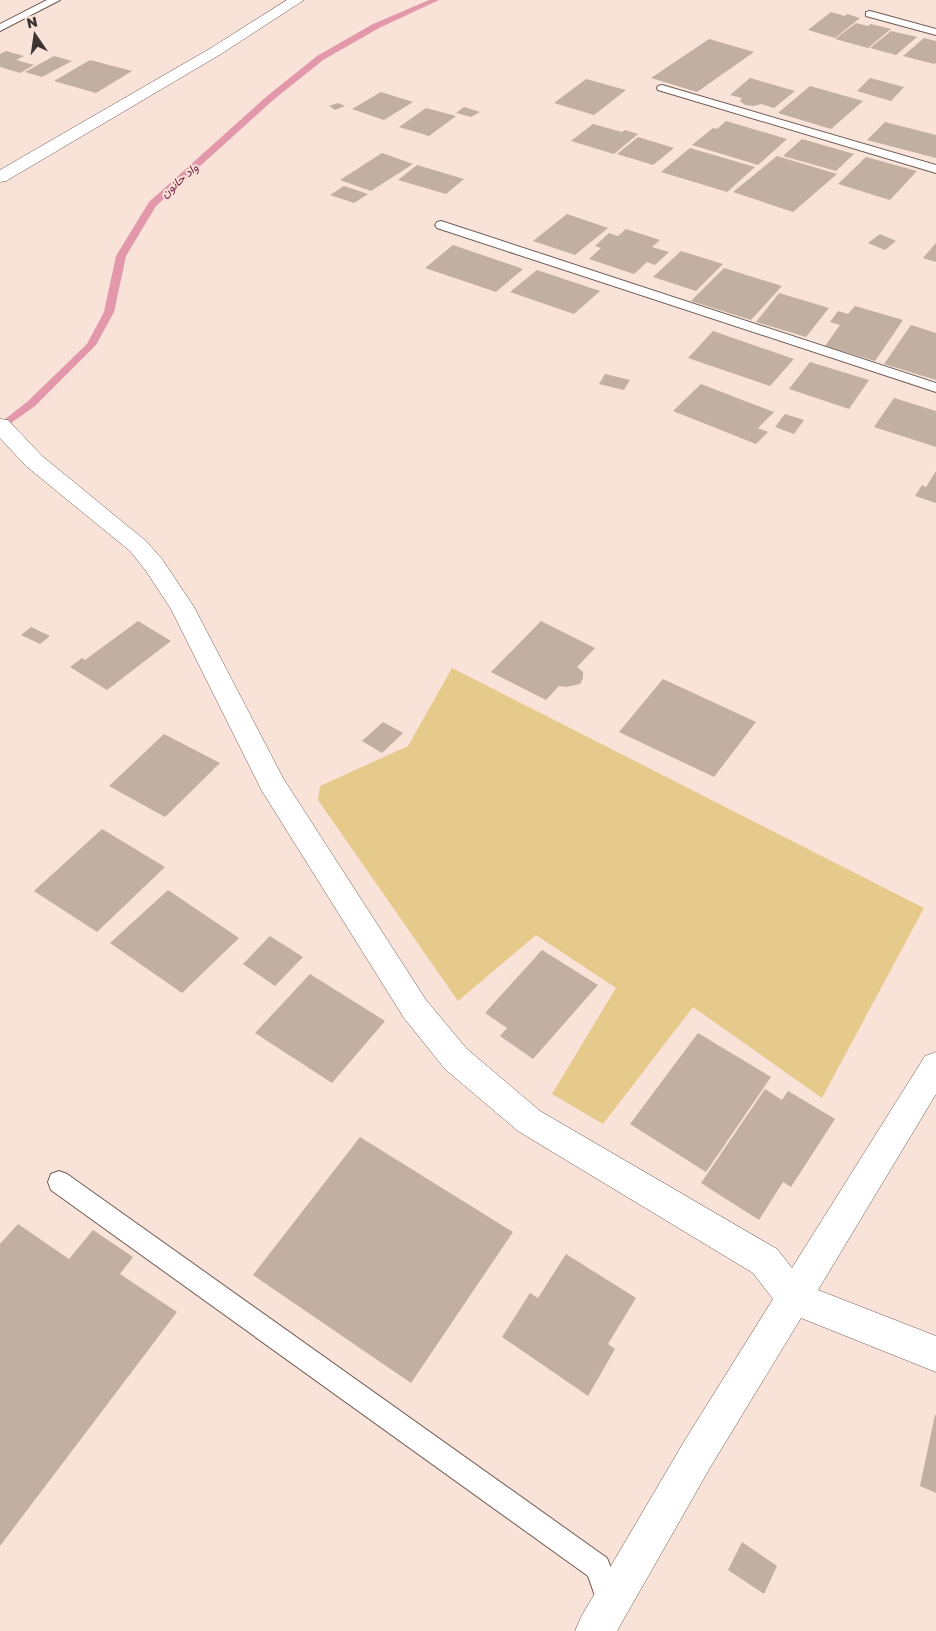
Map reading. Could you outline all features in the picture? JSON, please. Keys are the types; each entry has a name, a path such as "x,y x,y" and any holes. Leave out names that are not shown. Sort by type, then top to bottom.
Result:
{"street":[{"path":"0,177 216,51 297,0"},
{"path":"0,425 34,461 138,546 154,565 182,607 272,784 416,1009 456,1059 529,1121 765,1261 794,1298 936,1354"},
{"path":"603,1617 698,1453 936,1066"}],"lane":[{"path":"0,28 55,0"},
{"path":"870,14 936,32"},
{"path":"662,88 936,169"},
{"path":"441,225 936,388"},
{"path":"59,1182 598,1567 603,1617"}],"shaded area":[{"path":"452,668 924,908 822,1098 693,1007 603,1124 552,1094 616,988 536,935 458,1001 318,800 320,786 408,746"}],"building":[{"path":"831,12 860,18 835,38 808,30"},
{"path":"856,23 868,26 871,24 891,29 868,48 835,39"},
{"path":"891,31 917,37 896,55 870,48"},
{"path":"924,38 936,41 936,63 934,64 903,56"},
{"path":"709,39 754,52 697,92 651,78"},
{"path":"6,51 24,56 16,60 34,65 20,73 0,67 0,54"},
{"path":"54,56 72,61 42,77 25,72"},
{"path":"90,60 132,71 96,93 54,81"},
{"path":"750,78 795,91 774,108 761,104 754,106 745,105 740,101 742,98 730,95"},
{"path":"870,78 904,87 891,101 857,91"},
{"path":"586,79 626,90 594,115 554,103"},
{"path":"810,86 863,101 831,129 778,113"},
{"path":"381,92 413,102 384,120 352,109"},
{"path":"338,103 345,106 335,110 329,106"},
{"path":"464,107 480,112 471,117 456,113"},
{"path":"426,108 456,116 429,136 399,127"},
{"path":"726,121 787,139 758,165 692,145 713,128 717,129"},
{"path":"885,122 936,135 936,158 867,140"},
{"path":"593,124 622,132 625,130 638,134 614,154 571,141"},
{"path":"638,137 674,148 653,165 617,154"},
{"path":"802,139 854,154 836,171 783,156"},
{"path":"690,148 755,167 727,192 661,172"},
{"path":"382,153 413,164 371,191 340,180"},
{"path":"777,156 837,174 793,212 733,192"},
{"path":"866,157 917,171 890,200 838,184"},
{"path":"417,165 464,179 446,194 398,180"},
{"path":"344,186 368,194 354,203 330,195"},
{"path":"567,214 608,228 575,255 533,241"},
{"path":"626,229 660,240 652,247 669,252 655,265 647,262 634,274 589,259 601,248 595,246 609,233 618,236"},
{"path":"880,234 896,241 885,250 868,243"},
{"path":"936,243 936,262 923,258"},
{"path":"453,245 523,269 496,292 425,268"},
{"path":"681,251 723,264 696,291 653,277"},
{"path":"724,268 782,286 751,320 691,301"},
{"path":"537,270 600,291 574,314 510,292"},
{"path":"779,293 829,308 806,337 756,322"},
{"path":"855,306 903,320 875,361 825,346 840,325 830,322 838,311 848,314"},
{"path":"911,325 936,333 936,380 884,364"},
{"path":"713,331 794,359 770,386 688,358"},
{"path":"810,362 869,380 849,409 789,389"},
{"path":"605,374 630,380 624,390 599,384"},
{"path":"701,384 774,412 758,428 768,432 756,444 673,411"},
{"path":"894,398 936,411 936,447 874,427"},
{"path":"785,414 804,420 794,434 775,427"},
{"path":"936,471 936,503 915,496 922,485 926,487"},
{"path":"138,621 171,641 107,690 70,667 82,658 85,660"},
{"path":"541,621 595,648 577,667 583,672 580,684 566,687 559,686 546,700 491,672"},
{"path":"31,627 50,636 40,644 21,635"},
{"path":"663,679 756,722 714,777 619,732"},
{"path":"383,722 403,733 382,753 362,741"},
{"path":"164,734 220,763 165,817 109,786"},
{"path":"102,829 165,867 97,932 34,891"},
{"path":"168,890 239,938 182,993 110,943"},
{"path":"270,936 303,957 275,986 243,964"},
{"path":"542,950 598,985 533,1059 500,1036 507,1028 485,1013"},
{"path":"310,974 385,1021 332,1083 255,1033"},
{"path":"698,1033 771,1077 706,1172 630,1124"},
{"path":"765,1089 782,1100 788,1091 835,1119 791,1187 783,1182 759,1220 701,1183"},
{"path":"360,1137 513,1232 411,1383 253,1275"},
{"path":"18,1224 69,1259 93,1230 133,1257 120,1274 177,1312 0,1546 0,1244"},
{"path":"566,1254 636,1298 608,1344 615,1349 588,1396 502,1337 530,1293 538,1298"},
{"path":"936,1415 936,1493 920,1486"},
{"path":"742,1542 777,1566 764,1594 728,1570"}],"waterway":[{"name":"واد حانون","path":"0,428 31,404 91,345 109,312 121,256 152,204 269,99 320,58 376,26 435,0"}]}
